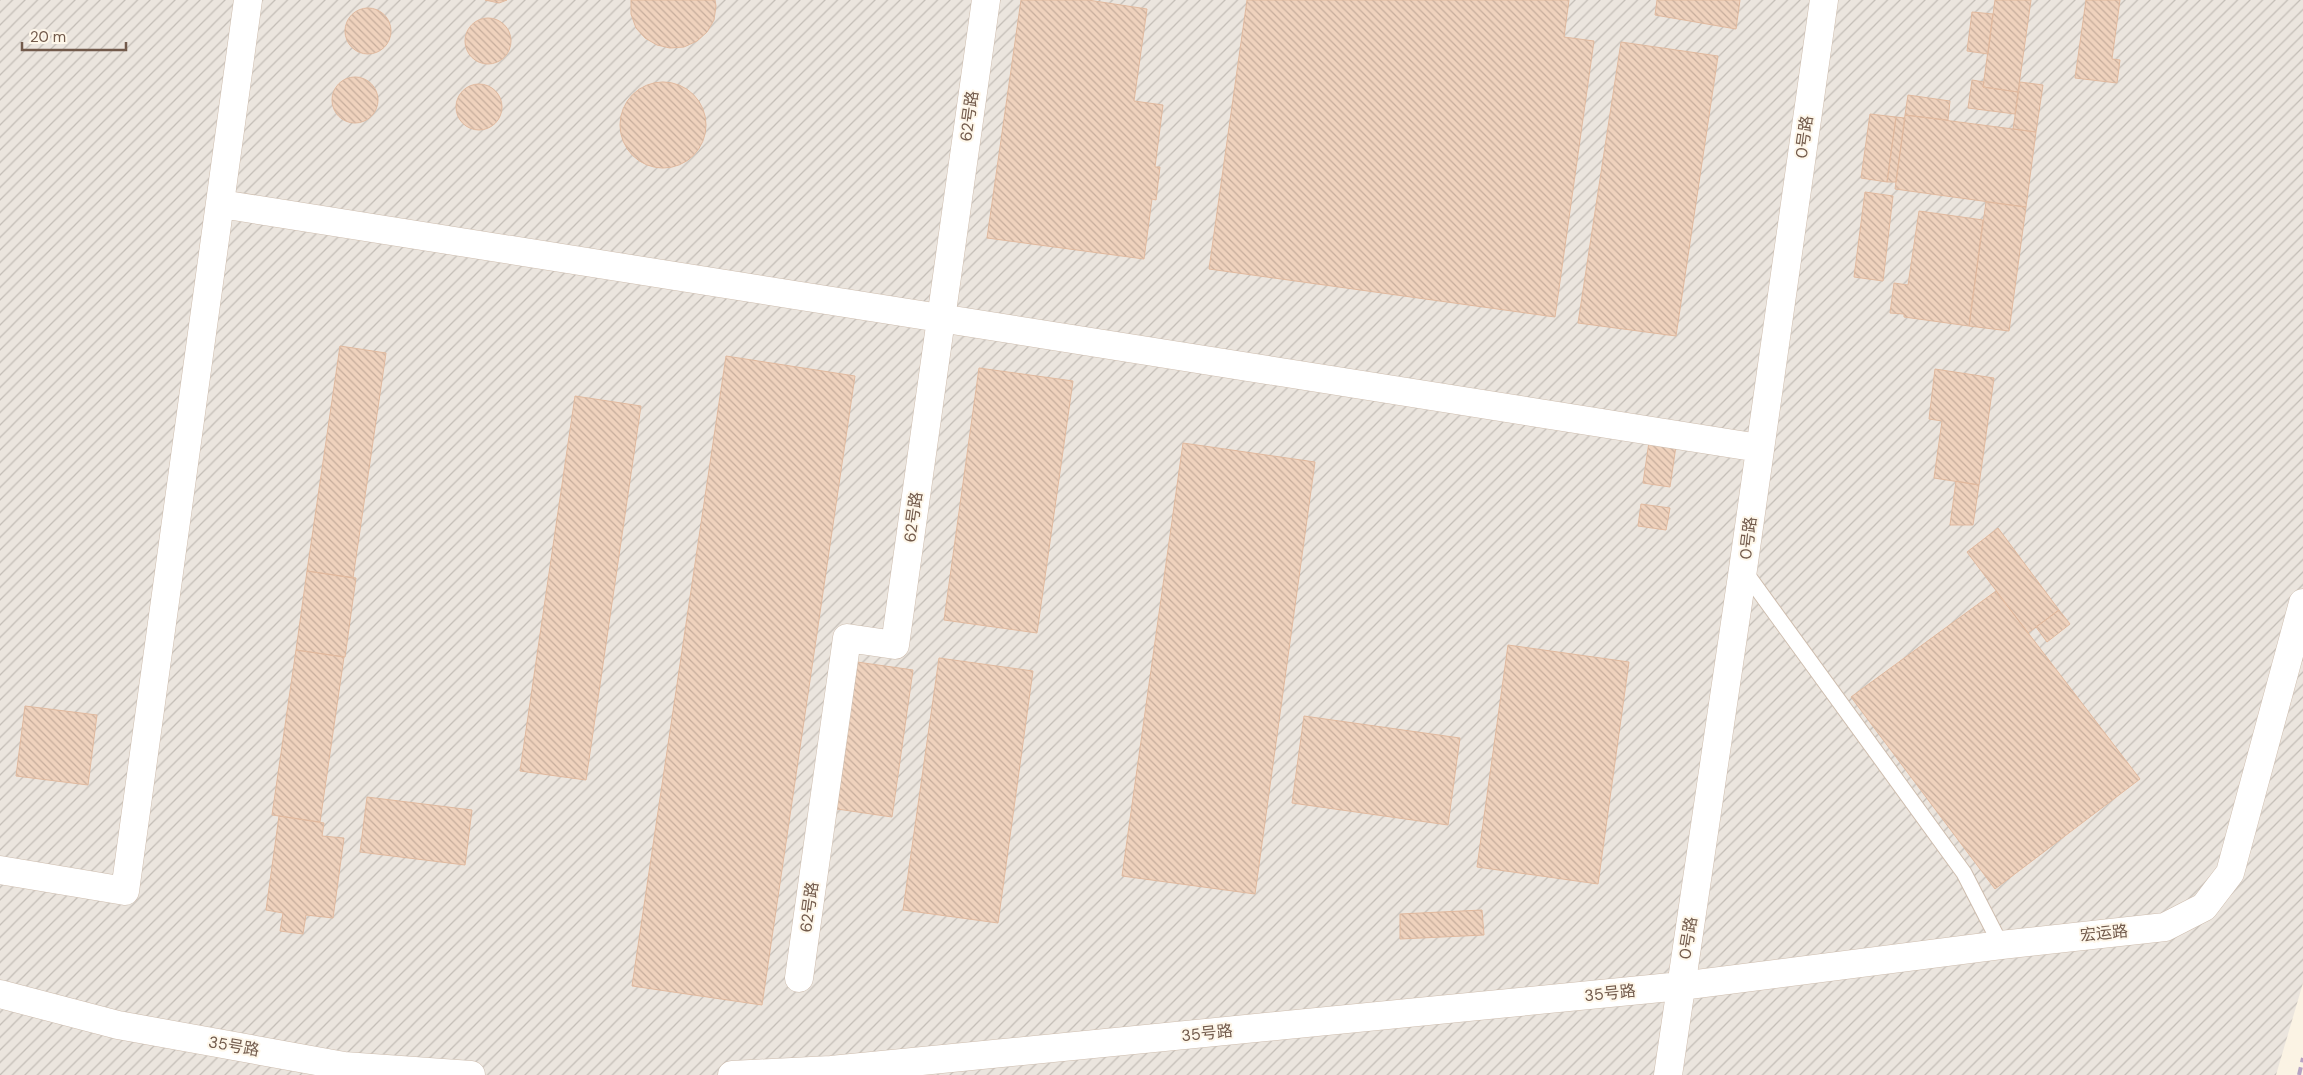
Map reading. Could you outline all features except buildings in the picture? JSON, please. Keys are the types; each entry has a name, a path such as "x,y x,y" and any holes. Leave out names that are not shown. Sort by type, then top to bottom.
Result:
{"street":[{"path":"0,870 125,891 248,0"},
{"name":"62号路","path":"799,978 847,638 895,645 986,0"},
{"name":"0号路","path":"1668,1075 1743,569 1824,0"},
{"path":"221,204 1759,448"},
{"name":"宏运路","path":"1681,986 2001,945 2165,927 2204,907 2230,873 2303,603"},
{"name":"35号路","path":"732,1075 831,1070 1681,986"},
{"name":"35号路","path":"0,994 118,1025 344,1066 471,1075"}],"lane":[{"path":"1743,569 1964,873 2001,945"}],"shaded area":[{"path":"0,0 2303,0 2303,983 2276,1075 0,1075"}],"railway":[{"path":"2299,1075 2303,1058"}]}
